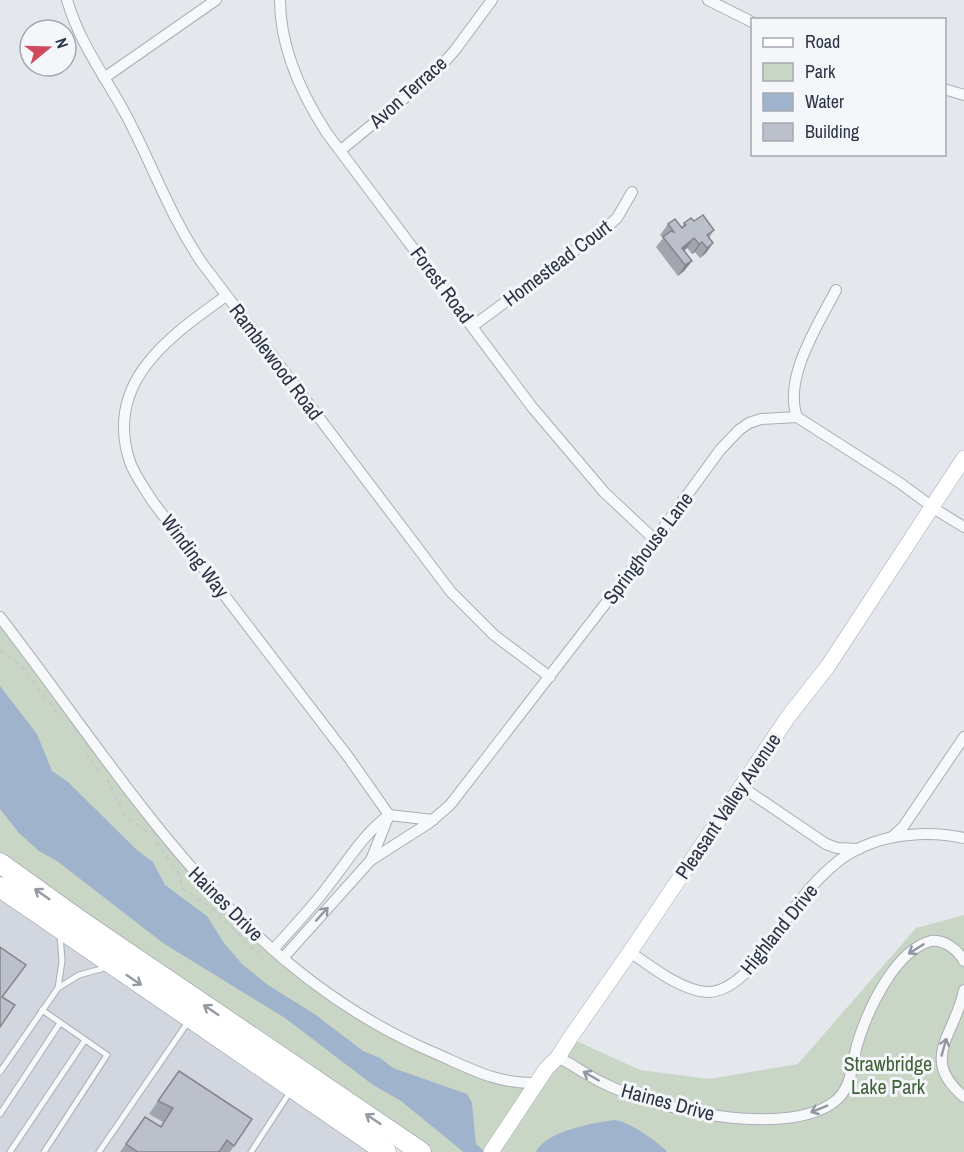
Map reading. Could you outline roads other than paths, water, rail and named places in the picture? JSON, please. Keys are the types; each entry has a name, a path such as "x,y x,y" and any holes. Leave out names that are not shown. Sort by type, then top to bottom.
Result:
{"highway":[{"path":"0,863 85,924 421,1152"},
{"path":"0,887 386,1152"}],"street":[{"name":"Ramblewood Road","path":"68,0 84,44 126,116 174,218 226,296 451,592 494,635 550,677"},
{"path":"105,78 216,0"},
{"name":"Forest Road","path":"280,0 286,43 298,80 316,116 351,167 397,224 526,399 604,492 655,540"},
{"name":"Avon Terrace","path":"341,150 434,74 492,0"},
{"path":"708,0 751,21"},
{"path":"946,89 964,95"},
{"name":"Homestead Court","path":"472,326 617,218 632,192"},
{"path":"836,290 806,348 798,372 792,398 796,417 964,527"},
{"name":"Winding Way","path":"226,296 156,351 140,371 126,407 125,435 131,463 153,502 349,758 389,815"},
{"name":"Springhouse Lane","path":"283,958 371,860 433,820 459,795 655,540 720,450 739,430 760,418 796,417"},
{"name":"Pleasant Valley Avenue","path":"491,1152 630,952 788,717 828,666 964,458"},
{"name":"Haines Drive","path":"0,616 156,826 190,868 237,917 273,950 338,1002 389,1032 486,1077 515,1083 537,1083"},
{"path":"892,837 903,827 964,737"},
{"path":"742,787 826,844 837,848 859,849"},
{"path":"273,950 317,900 366,837 389,815 433,820"},
{"name":"Springhouse Lane","path":"371,860 389,815"},
{"name":"Highland Drive","path":"630,952 660,972 695,989 708,992 720,990 736,981 750,967 813,886 842,858 892,837 927,833 964,838"},
{"name":"Haines Drive","path":"558,1057 601,1082 639,1097 686,1111 714,1116 758,1118 805,1115 824,1109 837,1100 846,1088 856,1047 869,1011 911,950 920,944 937,940 953,948 964,961"},
{"path":"964,990 941,1057 944,1076 964,1097"}],"lane":[{"path":"58,988 62,961 59,929"},
{"path":"0,1072 58,988 79,975 113,966"},
{"path":"42,1011 107,1054 44,1152"},
{"path":"99,1152 190,1019"},
{"path":"0,1114 60,1023"},
{"path":"10,1152 85,1040"},
{"path":"250,1152 293,1089"}],"water":[{"path":"0,686 37,734 52,771 68,782 137,850 153,862 165,885 207,916 224,943 242,964 268,985 316,1015 363,1051 380,1058 393,1068 467,1094 472,1103 476,1144 485,1152 461,1150 401,1101 373,1085 285,1018 163,943 57,861 39,851 19,833 0,809"},
{"path":"615,1120 643,1133 667,1152 536,1152 549,1139 571,1129"}],"park label":[{"name":"Strawbridge Lake Park","path":"888,1076"}]}
